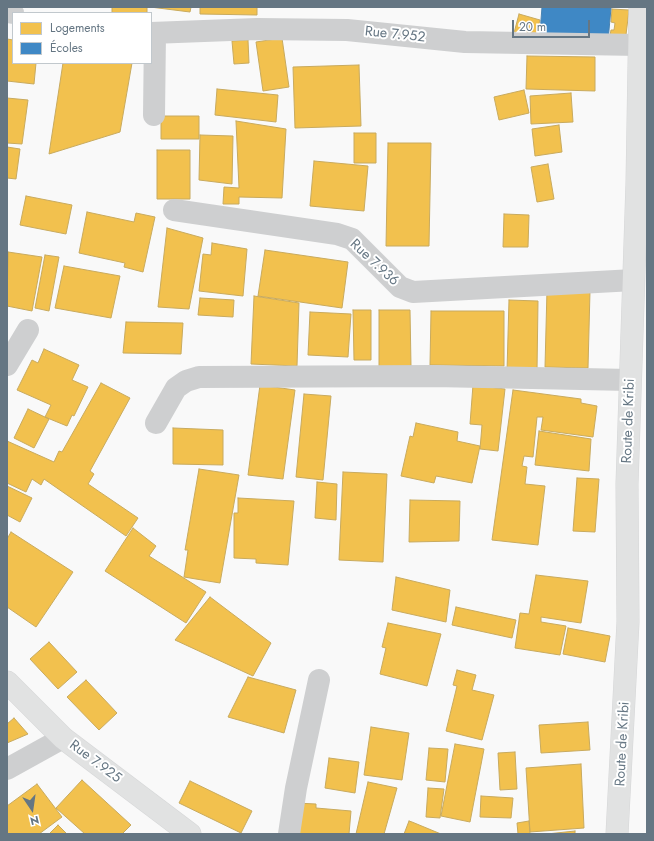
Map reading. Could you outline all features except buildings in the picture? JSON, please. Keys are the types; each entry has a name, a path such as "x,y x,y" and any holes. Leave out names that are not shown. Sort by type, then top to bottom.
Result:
{"main road":[{"name":"Route de Kribi","path":"617,834 628,629 627,484 630,380 640,279 642,182 639,45 640,7"},
{"name":"Rue 7.925","path":"7,682 63,738 190,834"}],"street":[{"name":"Rue 7.952","path":"153,33 257,29 347,30 465,42 639,45"},
{"path":"153,33 154,115"},
{"name":"Rue 7.936","path":"174,210 337,234 352,239 400,287 413,292 640,279"},
{"path":"7,365 28,330"},
{"path":"156,423 176,388 199,377 434,376 630,380"},
{"path":"289,834 296,788 319,680"},
{"path":"7,768 63,738"}]}
